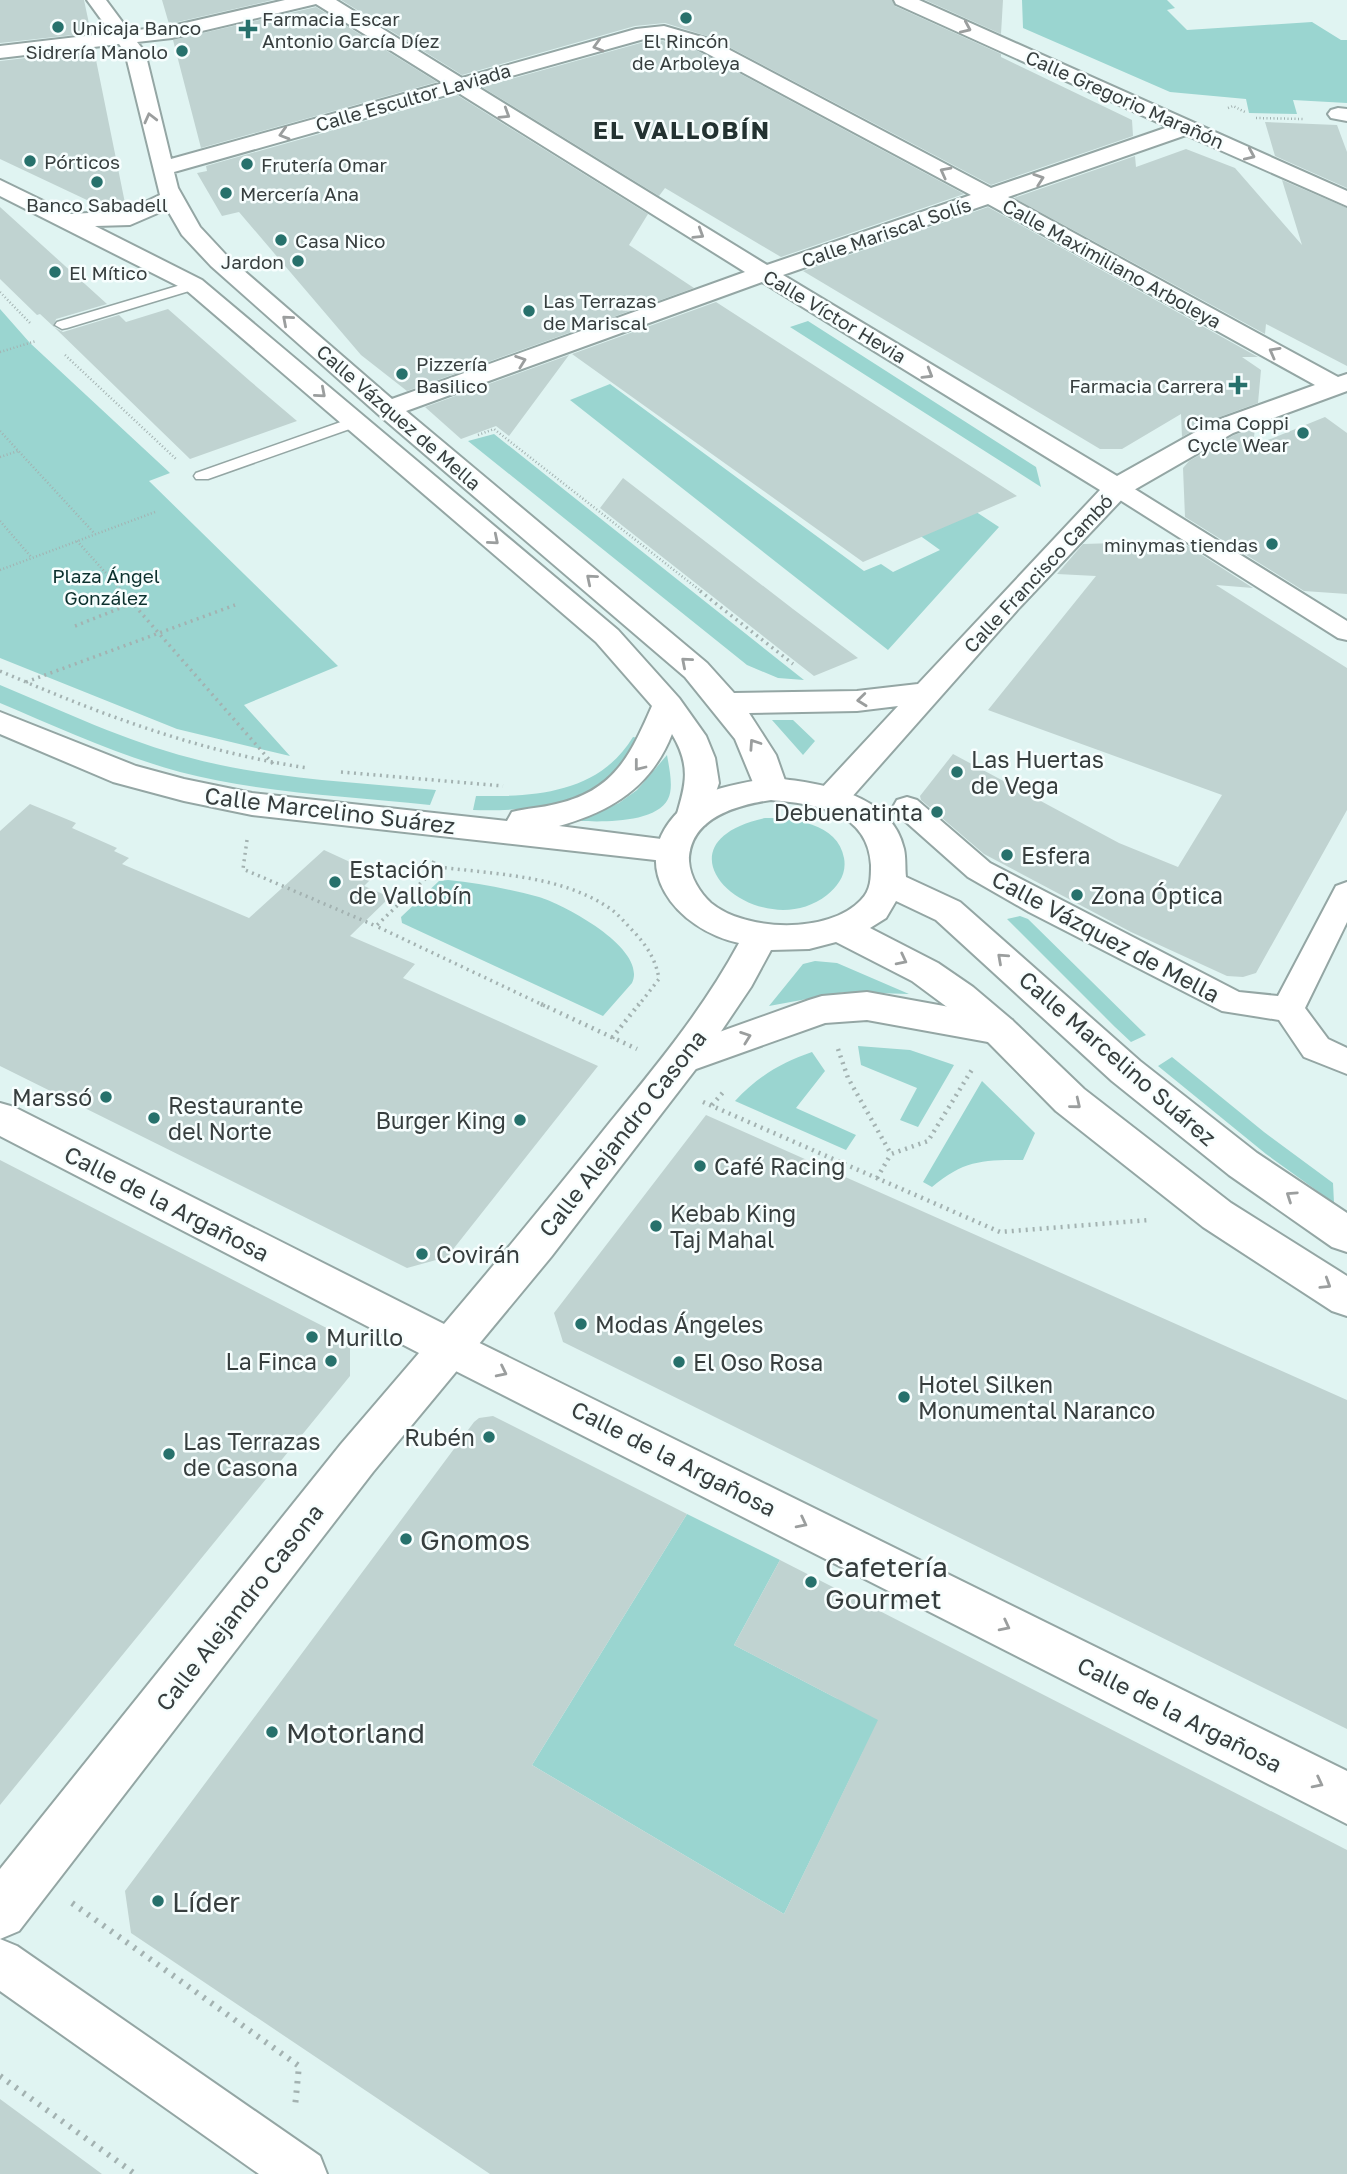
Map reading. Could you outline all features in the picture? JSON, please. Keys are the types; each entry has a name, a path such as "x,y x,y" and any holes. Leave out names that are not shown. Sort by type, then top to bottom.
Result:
{"street":[{"name":"Calle Vázquez de Mella","path":"96,0 135,52 172,198 190,230 219,261 388,409 696,670 726,703 761,755 771,789"},
{"path":"0,52 195,28 309,0"},
{"name":"Calle Víctor Hevia","path":"323,0 1347,632"},
{"name":"Calle Gregorio Marañón","path":"904,0 1347,199"},
{"name":"Calle Escultor Laviada","path":"163,168 643,33 664,32"},
{"name":"Calle Maximiliano Arboleya","path":"664,32 702,43 1340,383"},
{"name":"Calle Mariscal Solís","path":"388,409 1188,127"},
{"name":"Calle Vázquez de Mella","path":"5,193 70,220 194,285 607,636 668,705 690,736 699,758 703,783 693,817"},
{"path":"70,220 130,218 172,198"},
{"name":"Calle Francisco Cambó","path":"831,799 1009,602 1117,488 1224,427 1340,383"},
{"path":"726,703 857,701 929,692"},
{"path":"445,825 548,819 585,806 614,790 631,776 647,756 668,705"},
{"name":"Calle Marcelino Suárez","path":"0,722 125,774 252,804 673,850"},
{"path":"771,789 802,791 831,799 855,810 874,826 886,844 892,863 889,883 880,901 863,917 841,929 816,937 788,940 760,937 728,928 701,914 682,894 673,872 673,850 680,833 693,817 714,803 732,796 771,789"},
{"name":"Calle Vázquez de Mella","path":"907,807 979,870 1052,910 1233,1003 1289,1009"},
{"name":"Calle Marcelino Suárez","path":"889,883 948,911 1126,1071 1243,1164 1347,1235"},
{"path":"1347,893 1297,988 1289,1009 1316,1048 1347,1062"},
{"path":"841,929 925,972 999,1030 1070,1100 1217,1215 1347,1298"},
{"name":"Calle Alejandro Casona","path":"0,1912 357,1458 536,1245 673,1070 738,978 760,937"},
{"path":"673,1070 822,1010 867,1006 999,1030"},
{"name":"Calle de la Argañosa","path":"0,1118 1347,1798"},
{"path":"0,1963 296,2170"}],"lane":[{"path":"62,325 194,285"},
{"path":"202,476 355,422"}],"path":[{"path":"1233,106 1244,112"},
{"path":"1256,118 1312,120 1343,115"},
{"path":"0,292 39,330"},
{"path":"0,352 39,341"},
{"path":"57,347 181,464"},
{"path":"436,450 494,429 802,672"},
{"path":"0,431 96,534"},
{"path":"0,457 18,451"},
{"path":"0,570 155,512"},
{"path":"0,521 32,558"},
{"path":"77,541 272,764"},
{"path":"75,626 133,603"},
{"path":"25,682 235,605"},
{"path":"0,671 165,738 206,750 311,769"},
{"path":"337,772 513,787"},
{"path":"252,804 243,869 376,926 612,1038 673,1070 712,1105 1000,1232 1217,1215"},
{"path":"376,926 426,878 445,825"},
{"path":"432,866 549,885 605,904 626,924 652,954 658,966 659,979 612,1038"},
{"path":"836,1045 848,1078 891,1154"},
{"path":"877,1178 891,1154 928,1141 976,1062"},
{"path":"712,1105 733,1080"},
{"path":"30,1873 299,2066 296,2170"},
{"path":"0,2076 135,2174"}],"green space":[{"path":"1022,0 1167,0 1175,8 1167,10 1187,30 1312,22 1341,40 1347,40 1347,103 1293,100 1297,114 1249,113 1246,99 1170,92 1023,28"},
{"name":"Plaza Ángel González","path":"0,309 30,343 170,473 149,481 338,666 244,705 290,756 177,729 0,658"},
{"path":"808,321 1036,467 1041,487 790,327"},
{"path":"723,345 999,527 888,650 570,400 610,384 864,571 881,564 893,572 940,550 678,362"},
{"path":"494,434 804,680 778,678 747,665 468,441"},
{"path":"0,685 118,734 191,758 251,771 436,790 430,805 242,785 180,772 111,749 0,703"},
{"path":"772,720 793,720 815,741 803,755"},
{"path":"633,737 639,738 628,760 612,777 592,790 569,800 545,805 521,809 473,810 476,796 543,793 584,781 619,756"},
{"path":"667,755 671,789 662,807 641,817 580,821 619,803 637,790"},
{"path":"765,818 801,821 824,830 833,837 840,846 844,869 838,884 827,895 800,908 772,909 746,901 725,886 713,868 714,849 730,831"},
{"path":"448,880 528,894 567,909 601,930 628,956 634,970 632,983 603,1016 402,923 401,917 439,881"},
{"path":"1020,916 1028,919 1146,1035 1131,1042 1115,1027 1007,919"},
{"path":"815,961 837,963 909,994 845,992 769,1006 803,964"},
{"path":"858,1046 910,1050 954,1065 918,1127 900,1120 917,1088 861,1065"},
{"path":"812,1052 825,1071 796,1108 856,1135 846,1150 735,1101 770,1071"},
{"path":"1172,1057 1264,1132 1333,1183 1334,1203 1266,1154 1158,1066"},
{"path":"982,1081 1035,1133 1023,1160 974,1163 954,1171 932,1187 923,1182"},
{"path":"687,1514 780,1560 734,1645 836,1698 901,1720 863,1752 784,1914 532,1765"}],"building":[{"path":"0,0 84,0 91,33 0,43"},
{"path":"162,0 273,0 169,24"},
{"path":"341,0 892,0 895,6 1001,54 1001,57 1132,120 1133,136 991,185 710,37 665,23 635,26 462,75"},
{"path":"925,0 1003,0 1001,34"},
{"path":"316,7 437,82 201,148 173,40"},
{"path":"663,41 694,49 964,194 781,257 665,188 659,196 482,87 644,42"},
{"path":"94,50 126,208 106,209 0,159 0,61"},
{"path":"457,95 648,214 629,245 694,288 407,391 361,355 239,212 222,216 197,173 207,171 206,166"},
{"path":"1265,122 1337,125 1347,152 1347,188 1275,156"},
{"path":"1186,149 1235,168 1302,245 1282,180 1347,208 1347,366 1266,324 1265,334 1014,198 1135,156 1136,167"},
{"path":"0,207 107,304 56,319 54,327 40,314 37,315 0,279"},
{"path":"988,207 1258,357 1242,357 1261,370 1258,403 1214,419 1182,437 1181,414 1122,449 1100,449 803,271"},
{"path":"716,302 1017,496 863,562 572,354"},
{"path":"168,309 297,421 190,459 54,327 63,332 119,315 126,322"},
{"path":"569,355 509,436 496,426 461,439 425,407"},
{"path":"1325,417 1347,433 1347,594 1304,591 1185,517 1183,468 1189,461 1234,435 1255,428 1253,446"},
{"path":"623,478 858,658 814,676 600,508"},
{"path":"1180,541 1253,588 1216,585 1347,668 1347,810 1256,973 1243,977 1227,976 1131,932 984,854 921,800 920,796 953,754 1119,843 1178,867 1222,795 988,710 1096,576 1057,574 1083,544"},
{"path":"30,804 76,823 72,828 117,848 114,851 129,858 122,864 249,918 324,850 376,874 364,886 390,897 350,936 415,964 403,978 598,1066 447,1257 407,1268 0,1066 0,831"},
{"path":"706,1115 1347,1400 1347,1729 563,1342 554,1313"},
{"path":"0,1160 350,1340 350,1376 0,1805"},
{"path":"493,1416 687,1514 532,1765 784,1914 878,1720 734,1645 780,1560 1347,1850 1347,2174 490,2174 131,1933 125,1891 474,1422 479,1418"},
{"path":"0,2099 102,2174 0,2174"}],"place":[{"name":"El Rincón de Arboleya","path":"686,18"},
{"name":"Unicaja Banco","path":"58,27"},
{"name":"Farmacia Escar Antonio García Díez","path":"248,29"},
{"name":"Sidrería Manolo","path":"182,51"},
{"name":"Pórticos","path":"30,161"},
{"name":"Frutería Omar","path":"247,164"},
{"name":"Banco Sabadell","path":"97,182"},
{"name":"Mercería Ana","path":"226,193"},
{"name":"Casa Nico","path":"281,240"},
{"name":"Jardon","path":"298,261"},
{"name":"El Mítico","path":"55,272"},
{"name":"Las Terrazas de Mariscal","path":"529,311"},
{"name":"Pizzería Basilico","path":"402,374"},
{"name":"Farmacia Carrera","path":"1238,385"},
{"name":"Cima Coppi Cycle Wear","path":"1303,433"},
{"name":"minymas tiendas","path":"1272,544"},
{"name":"Las Huertas de Vega","path":"957,772"},
{"name":"Debuenatinta","path":"937,812"},
{"name":"Esfera","path":"1007,855"},
{"name":"Estación de Vallobín","path":"335,882"},
{"name":"Zona Óptica","path":"1077,895"},
{"name":"Marssó","path":"106,1097"},
{"name":"Restaurante del Norte","path":"154,1118"},
{"name":"Burger King","path":"520,1120"},
{"name":"Café Racing","path":"700,1166"},
{"name":"Kebab King Taj Mahal","path":"656,1226"},
{"name":"Covirán","path":"422,1254"},
{"name":"Modas Ángeles","path":"581,1324"},
{"name":"Murillo","path":"312,1337"},
{"name":"La Finca","path":"331,1361"},
{"name":"El Oso Rosa","path":"679,1362"},
{"name":"Hotel Silken Monumental Naranco","path":"904,1397"},
{"name":"Rubén","path":"489,1437"},
{"name":"Las Terrazas de Casona","path":"169,1454"},
{"name":"Gnomos","path":"406,1539"},
{"name":"Cafetería Gourmet","path":"811,1582"},
{"name":"Motorland","path":"272,1732"},
{"name":"Líder","path":"158,1901"}],"district":[{"name":"EL VALLOBÍN","path":"682,129"}]}
